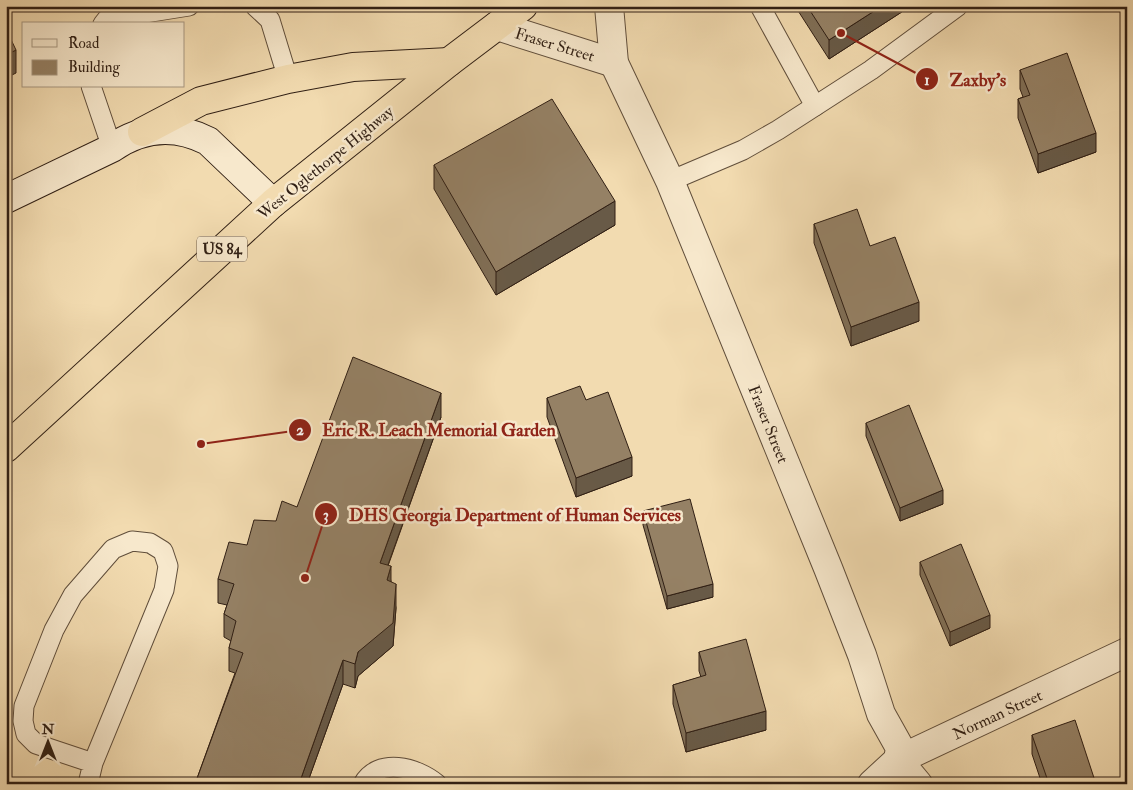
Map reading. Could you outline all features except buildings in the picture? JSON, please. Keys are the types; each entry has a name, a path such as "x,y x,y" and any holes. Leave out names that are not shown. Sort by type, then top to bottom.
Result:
{"highway":[{"name":"US 84","path":"449,62 523,6"},
{"path":"142,132 202,101 288,79 353,67 449,62"},
{"name":"West Oglethorpe Highway","path":"6,448 272,203 449,62"}],"street":[{"name":"Fraser Street","path":"609,6 614,63 670,181 828,568 862,655 881,714 900,748 898,760 918,784"},
{"name":"Fraser Street","path":"497,26 614,63"},
{"path":"6,199 112,148 126,138 142,132 178,130 196,135 218,150 272,203"},
{"name":"Norman Street","path":"872,784 898,760 1127,652"}],"lane":[{"path":"104,22 107,19 189,6"},
{"path":"255,6 270,20 288,79"},
{"path":"760,6 815,106"},
{"path":"670,181 743,150 778,130 870,70 958,6"},
{"path":"92,88 112,148"},
{"path":"88,784 93,763 164,590 168,566 163,551 150,543 132,541 113,549 73,595 54,630 24,706 23,721 26,734 36,744 93,763"},
{"path":"363,784 370,773 382,768 399,768 416,772 430,778 436,784"}],"place":[{"name":"Zaxby's","path":"841,33"},
{"name":"Eric R. Leach Memorial Garden","path":"201,444"},
{"name":"DHS Georgia Department of Human Services","path":"305,578"}]}
